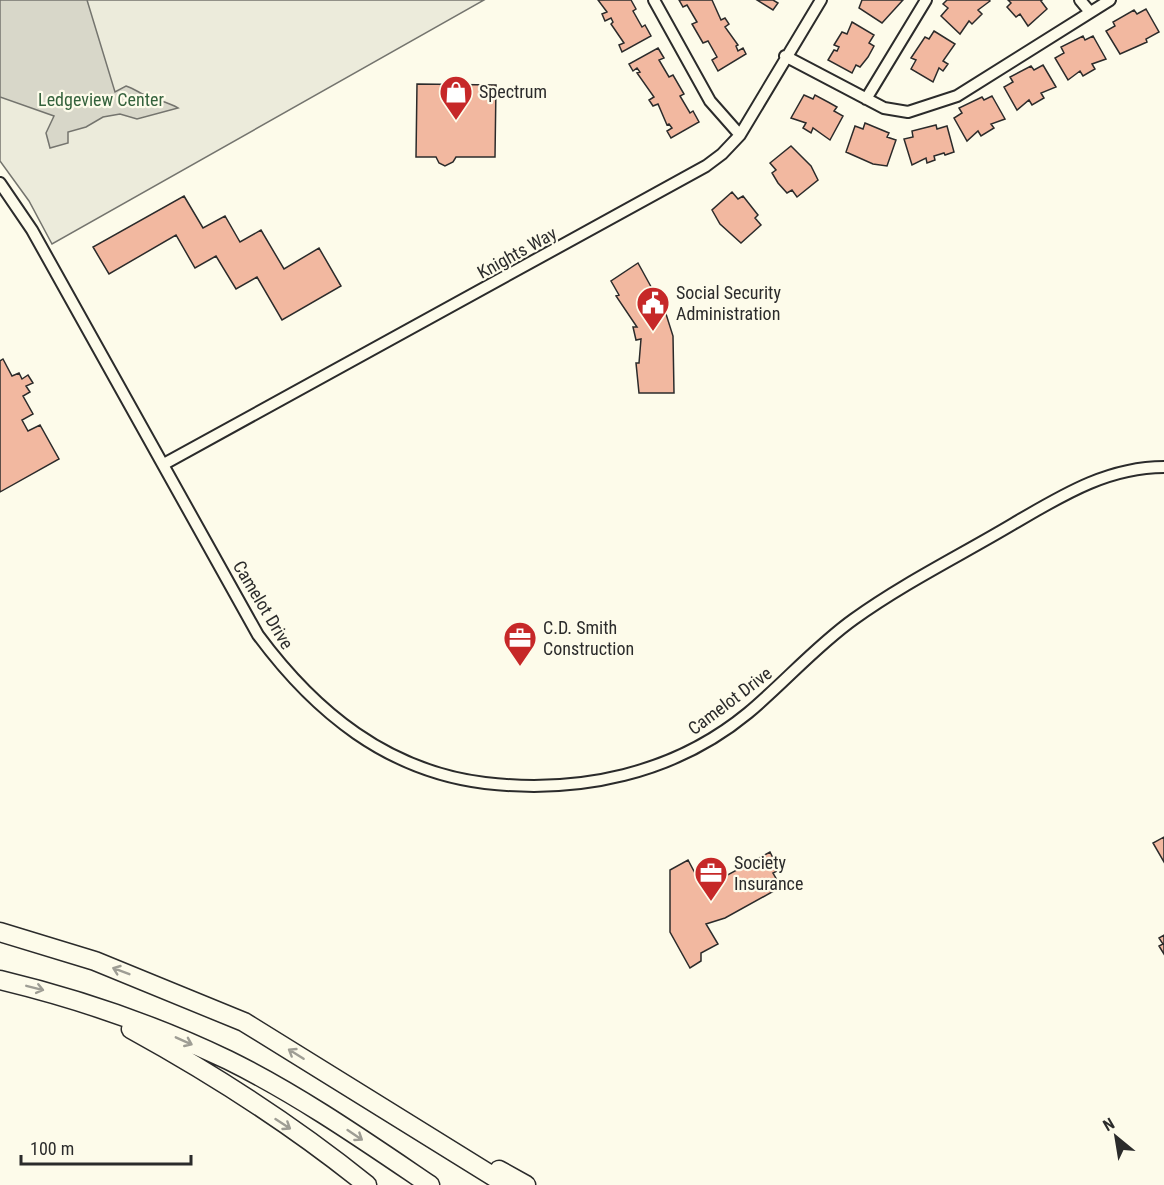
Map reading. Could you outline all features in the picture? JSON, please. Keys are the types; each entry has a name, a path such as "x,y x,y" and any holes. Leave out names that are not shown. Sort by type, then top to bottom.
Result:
{"highway":[{"path":"0,932 95,961 244,1022 507,1185"},
{"path":"0,980 71,997 152,1027 229,1061 326,1116 430,1185"},
{"path":"71,997 176,1054 326,1152 367,1185"},
{"path":"346,1085 526,1185"}],"street":[{"path":"654,0 710,101 740,135"},
{"name":"Knights Way","path":"164,464 706,166 722,154 740,135 785,56 821,0"},
{"path":"866,99 926,0"},
{"path":"1080,0 1090,12"},
{"path":"785,56 884,108 908,112 957,96 1110,0"},
{"name":"Camelot Drive","path":"0,183 32,230 258,635 286,672 320,707 345,727 404,760 467,781 536,787 589,782 641,771 695,748 747,713 854,619 883,600 1062,496 1106,476 1141,467 1164,467"}],"green space":[{"name":"Ledgeview Center","path":"0,0 484,0 52,244 29,201 0,161"}],"shaded area":[{"path":"0,0 87,0 115,92 126,86 178,108 137,119 120,114 103,117 86,127 68,132 68,143 50,148 46,133 54,116 0,97"}],"building":[{"path":"598,0 631,0 636,9 633,11 642,27 645,25 651,36 622,52 619,45 624,43 611,24 613,22 611,18 605,21 602,14 607,12"},
{"path":"679,0 712,0 721,20 725,18 729,24 725,27 738,45 736,46 738,51 743,48 746,54 718,71 712,60 717,57 708,41 703,43 692,24 697,22 687,5 683,7"},
{"path":"757,0 773,0 778,3 773,10"},
{"path":"862,0 903,0 882,23 859,8"},
{"path":"947,0 990,1 978,10 982,14 972,24 969,21 960,34 941,16 948,8 943,4"},
{"path":"1008,0 1042,0 1047,9 1028,26 1020,14 1016,17 1007,7 1011,3"},
{"path":"1146,9 1159,32 1146,39 1147,42 1120,54 1106,31 1115,26 1113,22 1134,10 1137,14"},
{"path":"852,22 874,35 869,43 874,46 860,67 856,65 852,73 828,60 834,50 837,51 839,47 834,45 842,32 847,34"},
{"path":"934,31 955,44 943,61 948,64 943,71 939,68 933,82 911,69 916,60 911,58 925,37 929,39"},
{"path":"1083,36 1085,40 1093,36 1106,59 1092,64 1095,69 1083,76 1080,71 1068,80 1055,58 1064,53 1061,47"},
{"path":"658,48 664,58 659,60 669,77 673,75 684,94 680,96 690,113 693,111 699,122 671,138 667,131 672,128 669,124 667,125 658,104 653,106 649,100 654,97 637,73 640,72 637,68 633,71 629,64"},
{"path":"1043,65 1056,87 1041,93 1044,98 1032,105 1029,100 1017,110 1004,87 1013,82 1010,77 1031,66 1034,70"},
{"name":"Spectrum","path":"417,84 496,85 495,157 456,157 453,162 445,166 439,163 436,157 416,157"},
{"path":"804,95 813,99 815,95 837,107 834,111 843,116 830,140 813,128 811,133 803,128 806,123 791,118"},
{"path":"992,96 1005,119 991,124 994,128 981,136 978,131 967,141 954,118 962,113 959,108 982,97 984,100"},
{"path":"865,123 889,133 887,137 896,140 887,166 873,164 846,152 855,126 863,129"},
{"path":"936,125 937,129 947,126 954,152 934,156 935,160 927,163 926,158 912,165 904,139 913,137 912,131"},
{"path":"791,146 811,166 818,180 797,197 792,190 787,193 778,183 772,173 776,170 770,163"},
{"path":"732,192 738,199 743,196 758,215 755,218 761,225 741,243 720,224 712,210"},
{"path":"184,196 203,228 225,216 240,242 261,230 284,269 319,248 341,286 282,320 257,277 236,289 216,256 195,268 176,235 109,274 93,247"},
{"name":"Social Security Administration","path":"638,263 666,314 673,336 674,393 639,393 636,363 639,363 641,339 636,340 633,327 637,327 616,296 619,295 611,281"},
{"path":"3,359 12,376 19,373 22,379 28,375 33,383 26,386 30,392 23,396 33,414 22,420 28,431 40,425 59,459 0,492 0,361"},
{"path":"1164,837 1164,862 1153,843"},
{"name":"Society Insurance","path":"770,852 779,870 773,873 781,887 725,918 706,924 718,944 701,953 701,961 690,968 670,932 670,870 688,860 696,875 706,875 711,884"},
{"path":"1164,935 1164,954 1159,946 1163,944 1159,938"}],"place":[{"name":"Spectrum","path":"456,121"},
{"name":"Social Security Administration","path":"653,332"},
{"name":"C.D. Smith Construction","path":"520,667"},
{"name":"Society Insurance","path":"711,902"}]}
